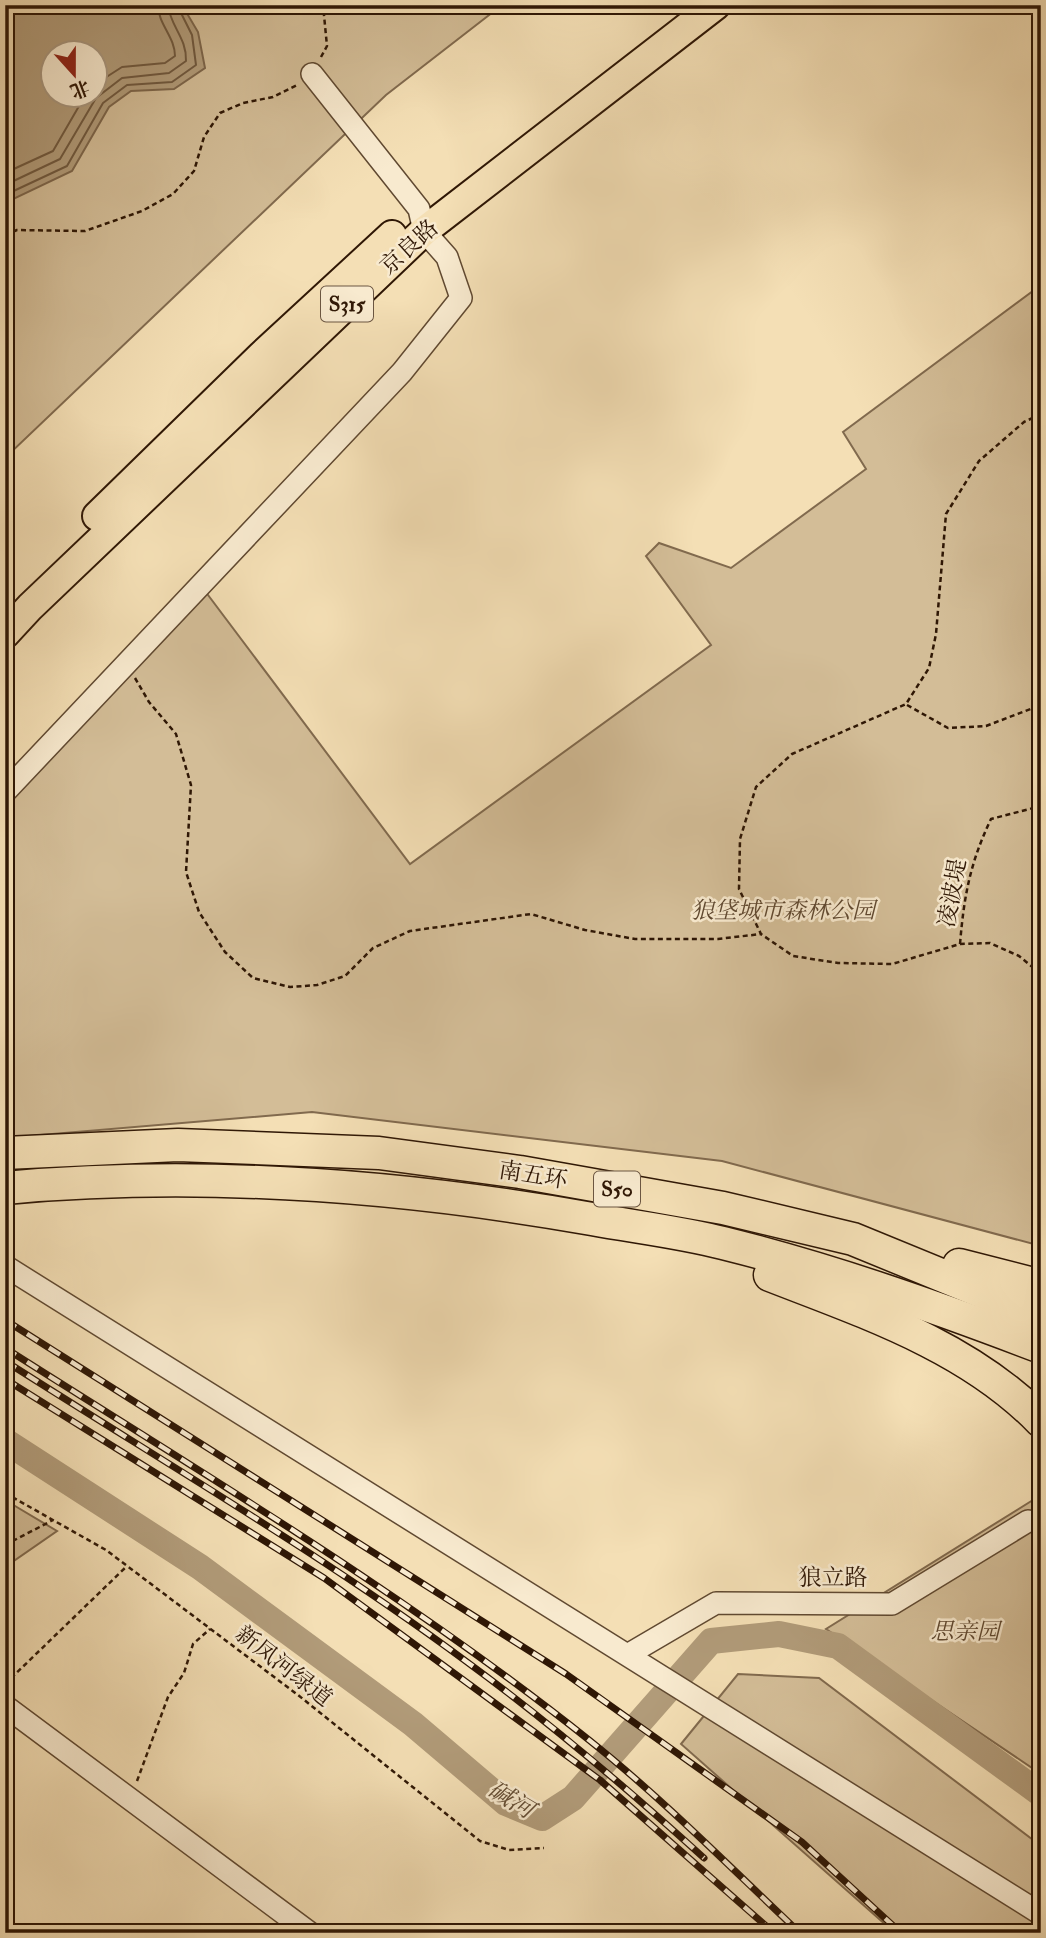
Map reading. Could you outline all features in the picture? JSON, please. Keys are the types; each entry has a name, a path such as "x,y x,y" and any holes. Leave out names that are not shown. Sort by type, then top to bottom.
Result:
{"highway":[{"name":"南五环","path":"5,1153 41,1149 178,1145 379,1153 520,1172 710,1206 853,1239 1041,1316"},
{"name":"南五环","path":"5,1188 184,1180 375,1188 514,1205 721,1242 908,1296 1041,1347"},
{"path":"651,1230 898,1325 990,1377 1041,1420"},
{"path":"853,1239 1041,1286"}],"main road":[{"name":"京良路","path":"5,609 253,364 421,220 687,5"},
{"name":"京良路","path":"5,634 421,220 716,5"}],"street":[{"path":"5,792 402,372 461,298 447,257 312,74"},
{"path":"5,1266 1041,1914"},
{"name":"狼立路","path":"629,1655 716,1603 891,1604 1028,1521"},
{"path":"5,1706 310,1933"}],"path":[{"path":"5,235 17,230 85,231 142,211 173,194 194,170 204,137 220,113 243,103 273,97 312,74 327,46 323,5"},
{"path":"1041,414 1024,422 979,461 946,514 936,634 929,668 906,704 792,754 756,787 740,839 739,889 761,934 793,956 838,963 892,964 960,944 990,943 1019,956 1041,974"},
{"path":"126,664 149,702 176,734 191,785 186,872 199,912 225,952 253,978 290,986 317,985 345,976 373,948 411,931 531,914 585,930 635,939 718,939 761,934"},
{"path":"906,704 948,728 986,726 1041,705"},
{"name":"凌波堤","path":"960,944 964,896 973,857 991,819 1041,806"},
{"name":"新凤河绿道","path":"5,1493 127,1566 480,1840 509,1850 544,1848"},
{"path":"5,1545 53,1520"},
{"path":"5,1684 127,1566"},
{"path":"131,1799 168,1697 184,1673 193,1644 210,1629"}],"green space":[{"path":"5,5 502,5 386,95 5,458"},
{"name":"狼垡城市森林公园","path":"1041,285 1041,1246 722,1161 312,1112 5,1138 5,803 202,587 410,864 711,645 646,556 659,543 731,568 866,469 843,432"},
{"name":"思亲园","path":"1041,1495 1041,1774 826,1629"},
{"path":"5,1500 57,1531 5,1567"},
{"path":"738,1674 819,1678 1041,1846 1041,1933 895,1933 681,1744"}],"water":[{"path":"5,5 182,5 198,32 205,68 174,89 131,91 109,107 72,171 5,203"}],"waterway":[{"name":"碱河","path":"5,1441 200,1567 413,1724 506,1803 542,1818 573,1798 711,1641 779,1634 838,1646 1041,1794"}],"railway":[{"path":"5,1320 566,1674 802,1842 901,1933"},
{"path":"5,1348 376,1585 519,1686 643,1786 800,1933"},
{"path":"5,1361 297,1545 411,1622 498,1685 558,1733 704,1858"},
{"path":"5,1379 324,1578 600,1780 774,1933"}]}
